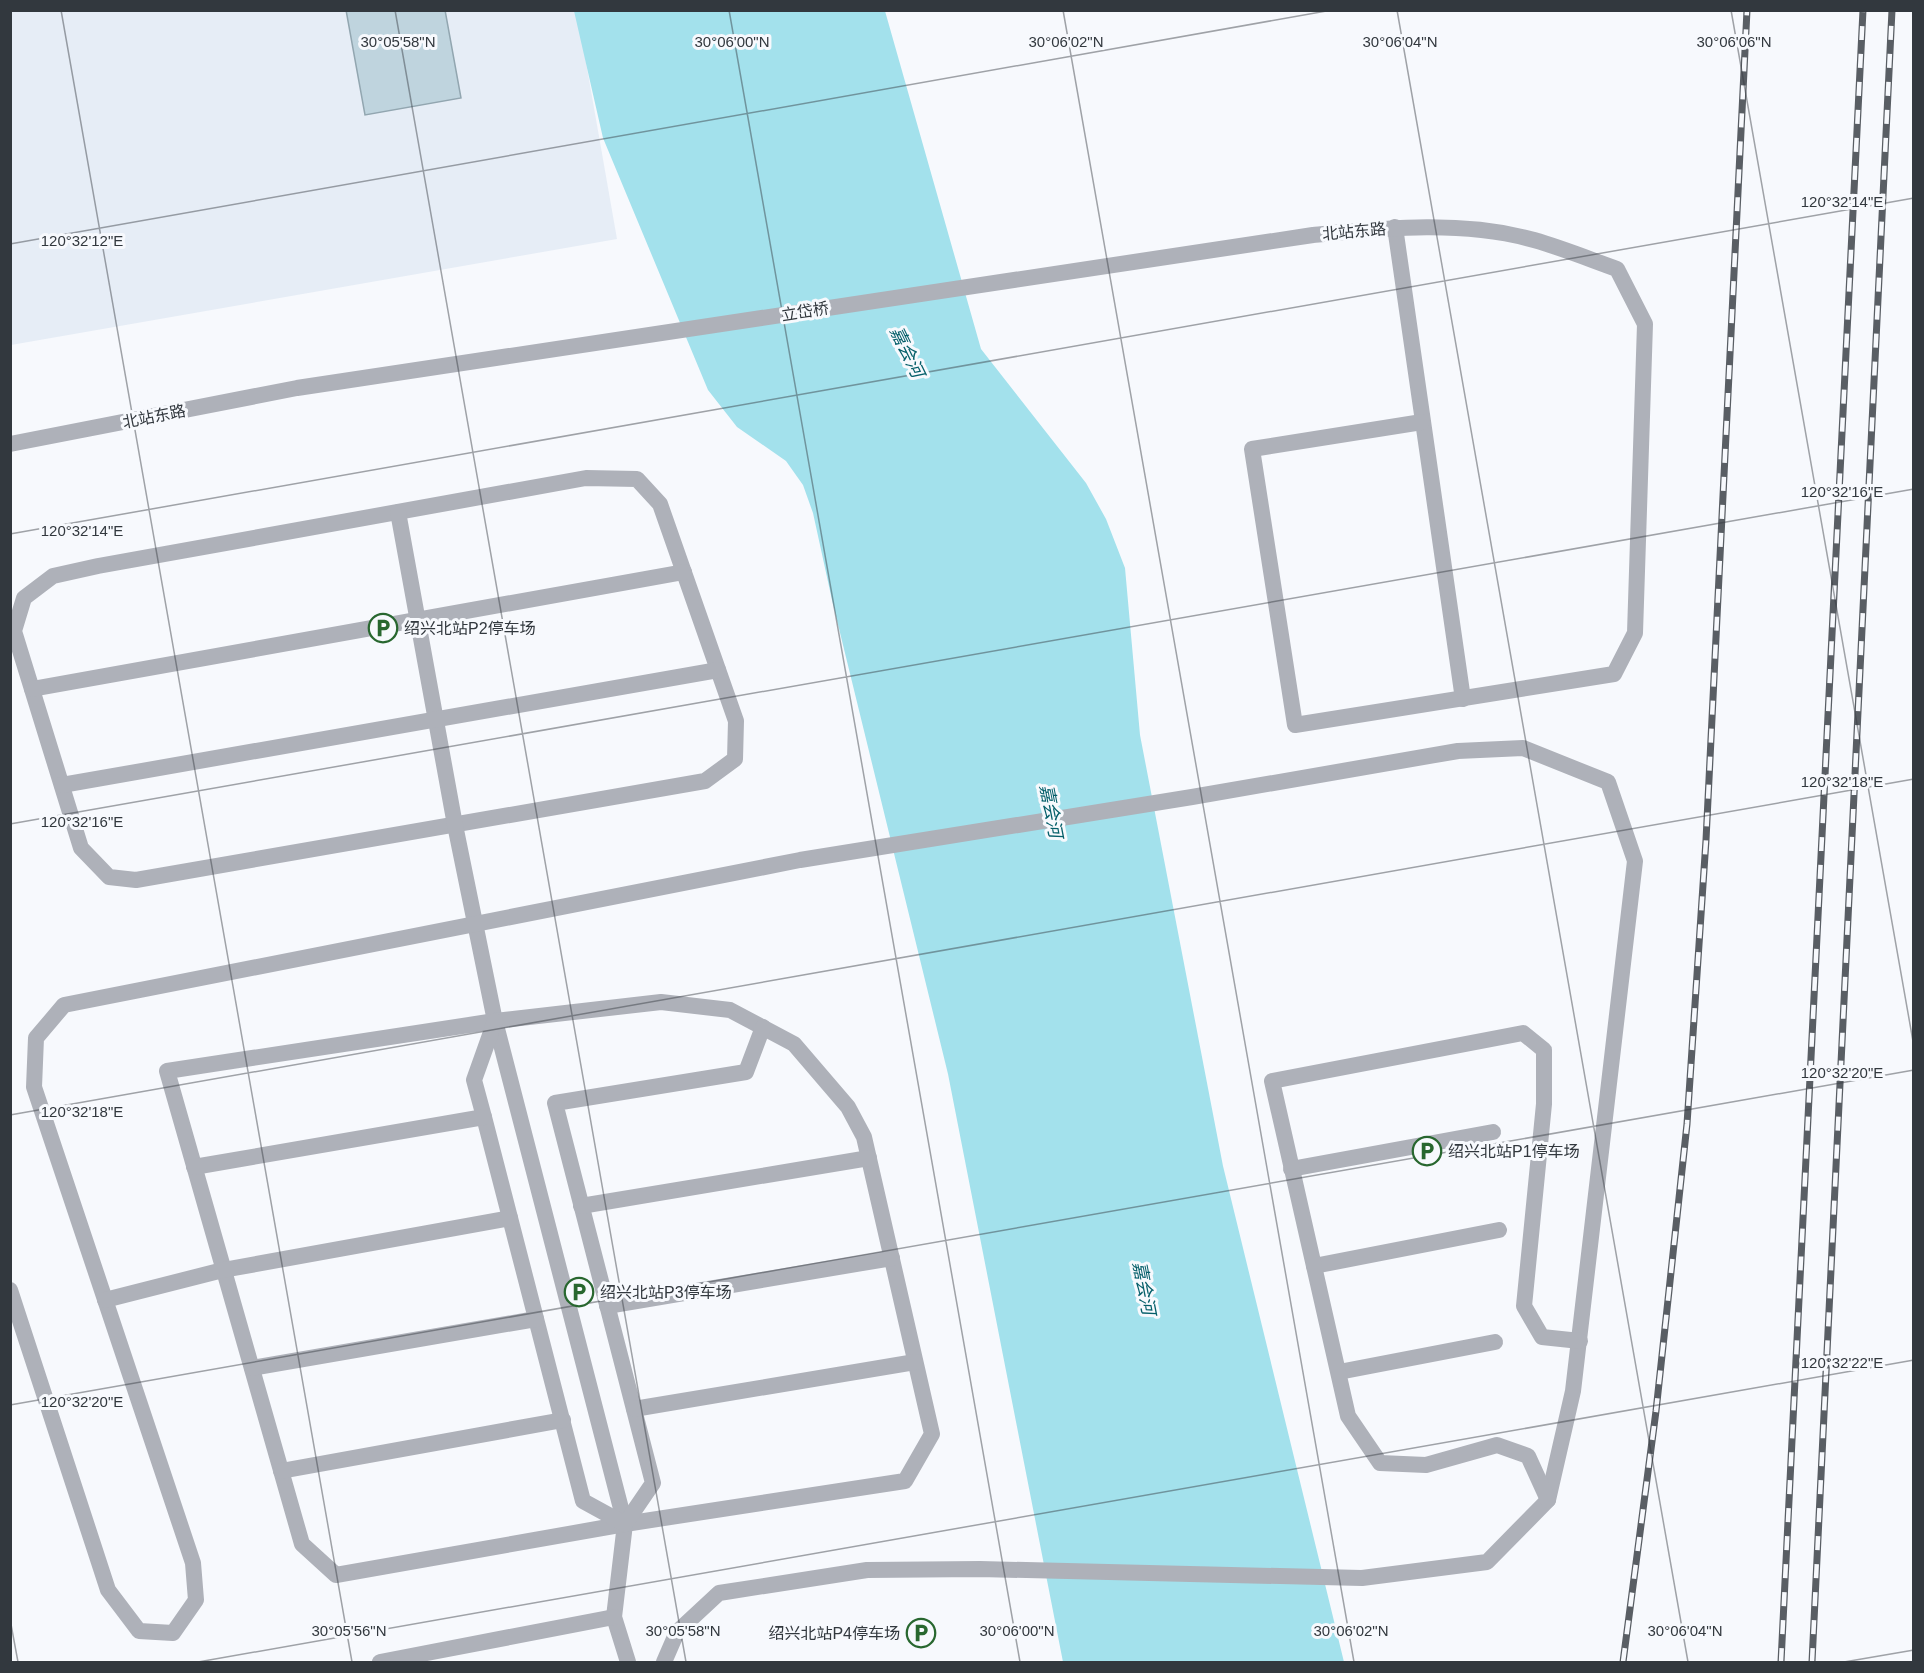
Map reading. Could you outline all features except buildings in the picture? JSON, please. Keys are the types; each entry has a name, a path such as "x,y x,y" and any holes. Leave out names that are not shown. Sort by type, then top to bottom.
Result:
{"lane":[{"name":"北站东路","path":"1314,235 1395,227 1463,228 1533,239 1617,269 1646,324 1635,633 1614,674 1463,699"},
{"path":"1395,227 1463,699 1295,725 1252,449 1422,422"},
{"name":"立岱桥","path":"297,388 1314,235"},
{"name":"北站东路","path":"10,444 297,388"},
{"path":"586,478 637,479 660,504 684,572 736,721 735,759 705,781 136,880 109,877 81,848 14,632 24,598 53,576 586,478"},
{"path":"398,512 454,825 495,1021 625,1524 614,1617 628,1662"},
{"path":"32,689 418,622 684,572"},
{"path":"62,785 718,670"},
{"path":"10,1290 108,1590 139,1631 173,1633 196,1600 193,1563 34,1088 36,1038 64,1005 800,860 1192,797 1458,751 1523,748 1608,782 1635,861 1573,1391 1548,1500 1487,1562 1362,1578 980,1569 867,1570 719,1593 677,1632 664,1662"},
{"path":"661,1002 730,1010 762,1027 794,1044 848,1107 864,1137 932,1434 905,1480 625,1524 336,1575 302,1544 167,1071 495,1021 661,1002"},
{"path":"495,1021 474,1080 583,1501 625,1524"},
{"path":"625,1524 653,1483 555,1103 746,1072 762,1027"},
{"path":"1548,1500 1528,1456 1497,1445 1426,1465 1380,1463 1348,1416 1272,1081 1523,1033 1544,1050 1544,1104 1524,1306 1542,1337 1580,1341"},
{"path":"194,1167 484,1117"},
{"path":"1291,1169 1493,1132"},
{"path":"581,1206 869,1158"},
{"path":"105,1300 224,1270 510,1218"},
{"path":"1314,1266 1499,1230"},
{"path":"607,1306 892,1258"},
{"path":"252,1368 536,1319"},
{"path":"1339,1372 1495,1342"},
{"path":"634,1409 915,1362"},
{"path":"281,1472 562,1420"},
{"path":"380,1662 614,1617"}],"shaded area":[{"path":"11,11 577,11 617,239 11,345"}],"water":[{"name":"嘉会河","path":"574,11 885,11 981,349 1086,483 1106,519 1125,568 1140,735 1223,1166 1344,1662 1063,1662 948,1074 832,600 813,513 803,485 786,461 737,427 708,390 603,138"}],"railway":[{"path":"1623,1662 1656,1411 1687,1124 1706,840 1747,10"},
{"path":"1781,1662 1863,10"},
{"path":"1812,1662 1892,10"}],"place":[{"name":"绍兴北站P2停车场","path":"383,628"},
{"name":"绍兴北站P1停车场","path":"1427,1151"},
{"name":"绍兴北站P3停车场","path":"579,1292"},
{"name":"绍兴北站P4停车场","path":"921,1633"}]}
